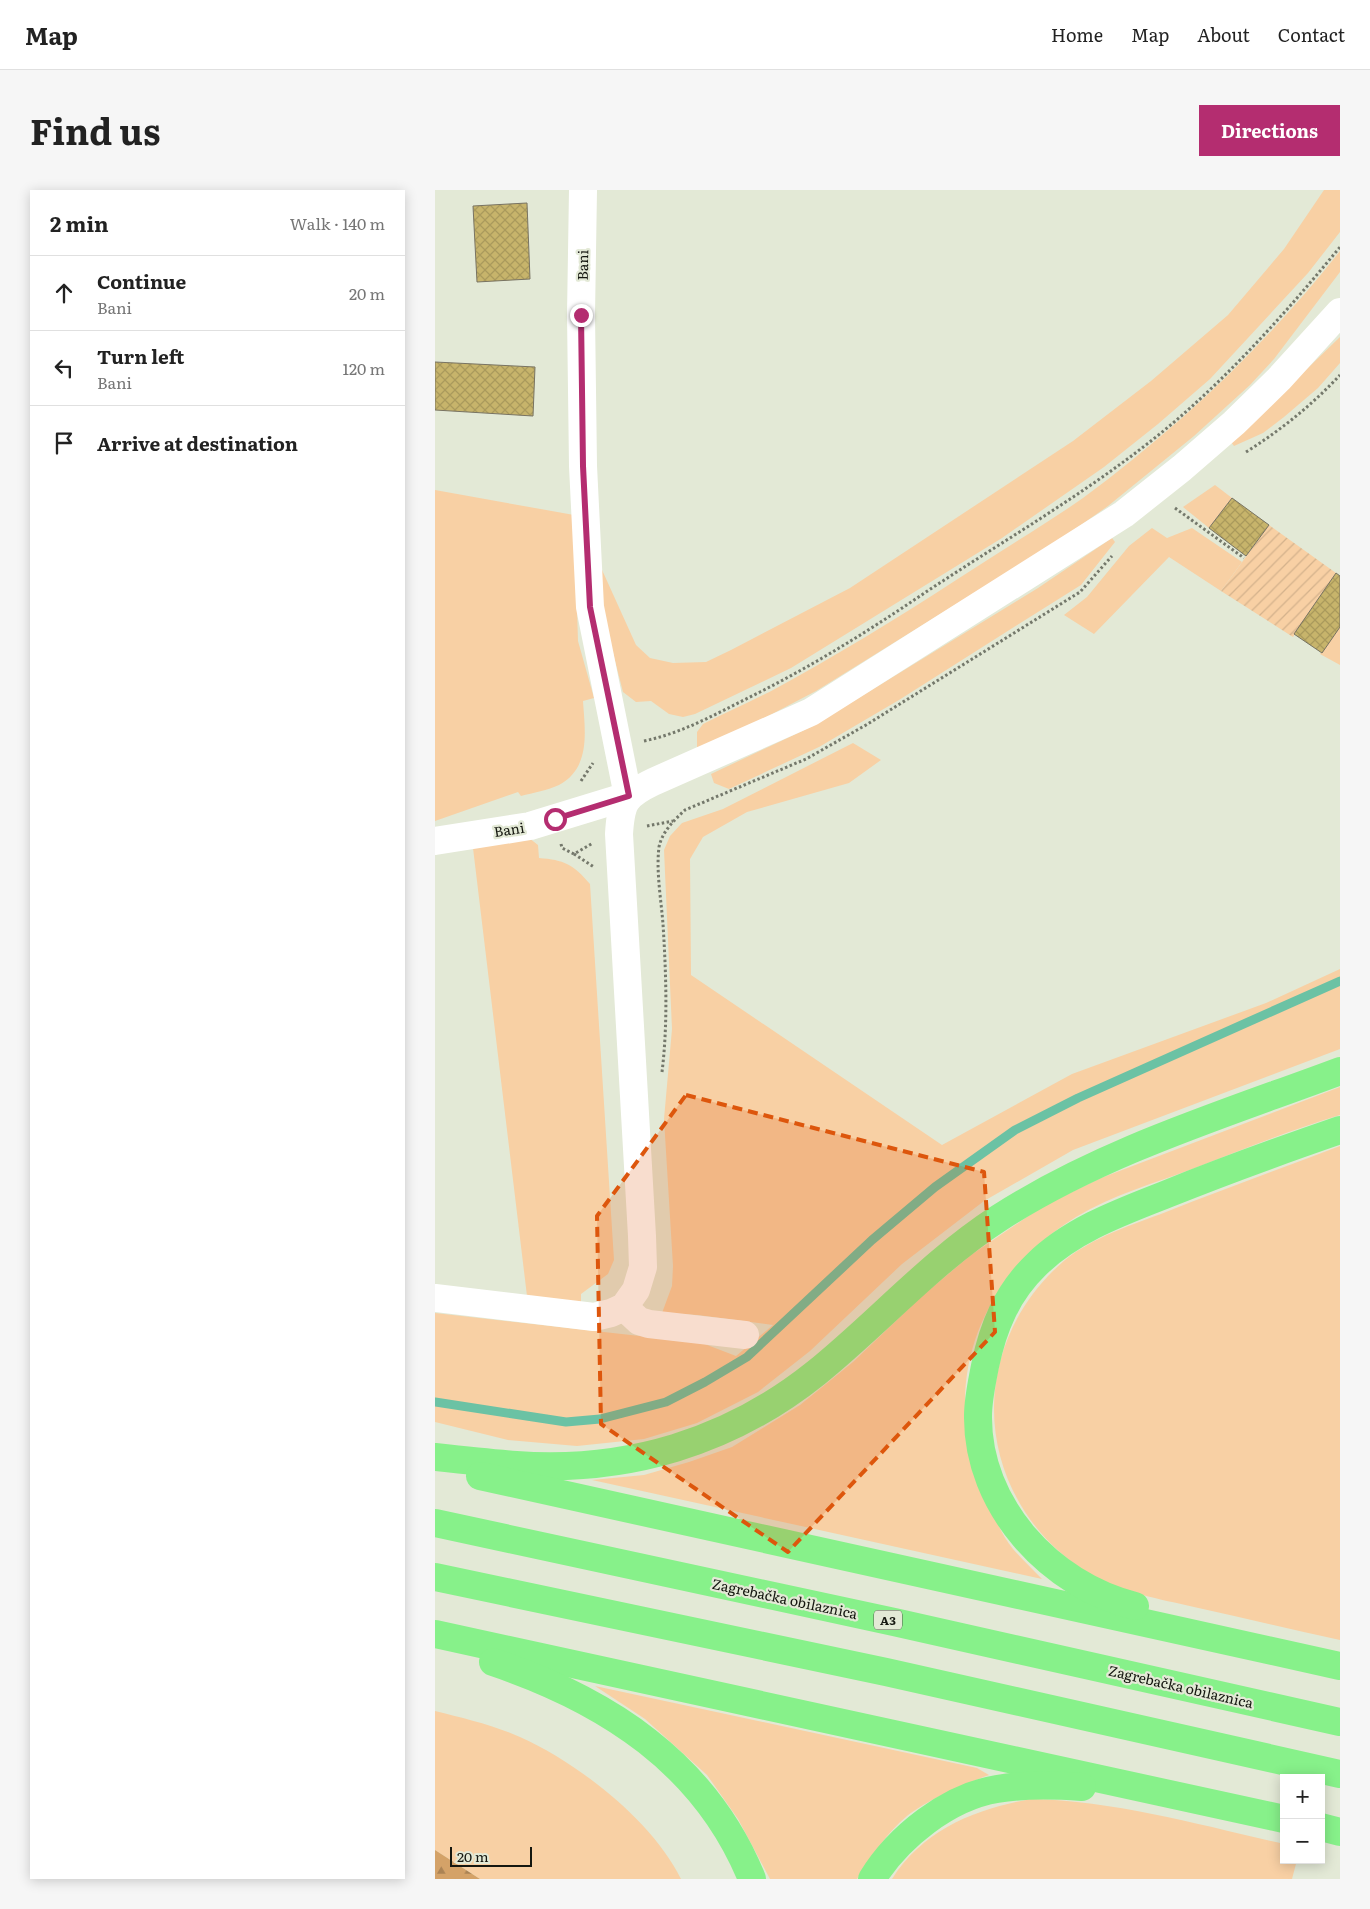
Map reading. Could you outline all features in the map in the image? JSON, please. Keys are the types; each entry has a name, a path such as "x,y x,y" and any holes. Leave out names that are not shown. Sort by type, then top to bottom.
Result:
{"highway":[{"path":"435,1457 519,1465 606,1463 651,1456 696,1442 754,1415 815,1374 946,1256 999,1218 1081,1172 1181,1131 1340,1071"},
{"path":"1275,1652 1262,1641 1246,1633 1121,1602 1088,1589 1066,1575 1036,1550 1008,1516 993,1489 982,1454 978,1416 982,1382 991,1338 1008,1298 1036,1264 1078,1233 1133,1207 1242,1164 1340,1130"},
{"path":"435,1466 1340,1666"},
{"name":"Zagrebačka obilaznica","path":"435,1523 904,1624 1340,1722"},
{"path":"435,1577 886,1672 1340,1774"},
{"path":"435,1634 1280,1818"},
{"path":"435,1649 485,1659 539,1678 593,1704 633,1729 675,1765 703,1798 730,1835 752,1879"},
{"path":"872,1879 879,1868 906,1838 933,1816 967,1797 997,1789 1030,1786 1151,1789"},
{"path":"1325,1828 1340,1832"}],"street":[{"name":"Bani","path":"435,841 530,826 629,796 590,607 583,466 581,315 583,190"},
{"path":"435,1298 594,1317 624,1307 637,1290 643,1267 619,834 620,816 629,796 653,782 811,712 1124,514 1182,468 1234,423 1279,379 1340,312"},
{"path":"624,1307 639,1320 649,1324 745,1335"}],"path":[{"path":"663,737 701,723 795,675 888,618 1084,490 1172,424 1221,379 1294,303 1340,247"},
{"path":"1171,505 1244,558"},
{"path":"577,785 594,761"},
{"path":"652,825 673,820 659,846 663,930"},
{"path":"559,838 562,848 574,854 587,845"}],"highlighted area":[{"path":"686,1095 984,1172 995,1332 788,1552 601,1424 597,1216"}],"shaded area":[{"path":"1324,190 1340,190 1340,232 1308,273 1210,379 1104,467 1002,538 791,668 695,714 683,717 669,714 651,701 636,702 623,692 600,602 598,561 636,645 650,658 673,663 706,662 731,650 850,588 1073,441 1151,381 1228,315 1284,249"},
{"path":"1340,251 1340,272 1274,359 1250,385 1194,436 1108,506 1058,541 816,691 755,723 697,748 697,732 703,724 760,697 817,666 1057,516 1119,471 1220,383 1312,286"},
{"path":"1340,337 1340,363 1318,388 1263,433 1234,446 1231,442"},
{"path":"1215,485 1232,498 1209,528 1183,507"},
{"path":"435,490 574,515 578,641 594,698 583,701 585,724 584,748 577,769 569,778 559,785 550,788 521,796 518,792 435,821"},
{"path":"1269,525 1336,573 1293,637 1221,591"},
{"path":"1152,528 1167,538 1192,528 1242,562 1221,591 1169,557 1094,634 1064,615 1087,597 1129,546"},
{"path":"1112,538 1115,542 1081,585 899,700 819,747 729,789 714,783 711,774 813,726 1038,588"},
{"path":"1340,627 1340,665 1320,654"},
{"path":"853,743 881,760 849,783 747,812 703,837 690,859 691,975 942,1145 1072,1074 1266,1003 1340,969 1340,1049 1073,1150 984,1201 902,1264 810,1351 758,1392 697,1423 644,1439 577,1446 508,1440 435,1422 435,1313 702,1343 736,1356 773,1325 698,1315 662,1313 672,1286 673,1266 664,1119 672,1029 664,850 670,836 682,823 723,809"},
{"path":"529,838 538,845 539,858 567,864 590,884 614,1260 608,1274 581,1294 581,1302 527,1296 473,848"},
{"path":"1340,1087 1340,1115 1285,1133 1134,1190 1104,1202 1076,1217 1031,1252 996,1295 983,1320 973,1346 967,1374 965,1408 988,1498 998,1525 1013,1549 1042,1579 592,1480 644,1475 732,1447 800,1405 853,1362 921,1297 971,1255 1043,1206 1101,1178"},
{"path":"1340,1146 1340,1640 1142,1595 1092,1575 1051,1544 1034,1525 1020,1504 1000,1457 995,1432 994,1406 999,1365 1013,1326 1023,1308 1049,1275 1065,1260 1100,1238"},
{"path":"595,1686 977,1768 989,1775 935,1798 907,1816 886,1838 857,1879 770,1879 738,1819 707,1775 645,1719"},
{"path":"435,1711 478,1722 510,1733 566,1762 589,1778 633,1815 668,1857 681,1879 480,1879 435,1850"},
{"path":"1031,1799 1063,1801 1095,1804 1158,1815 1280,1843 1280,1864 1296,1864 1292,1879 892,1879 919,1847 936,1834 971,1816 1011,1803"}],"green space":[{"path":"435,1850 480,1879 435,1879"}],"building":[{"path":"527,203 530,279 477,282 473,206"},
{"path":"435,362 535,367 533,416 435,410"},
{"path":"1232,498 1269,525 1246,556 1209,528"},
{"path":"1336,573 1340,576 1340,627 1322,653 1294,634"}],"waterway":[{"path":"435,1402 566,1422 600,1419 666,1402 747,1357 872,1240 935,1187 1015,1130 1078,1098 1340,981"}],"route":[{"path":"555,819 629,796 590,607 583,466 581,315"}]}
